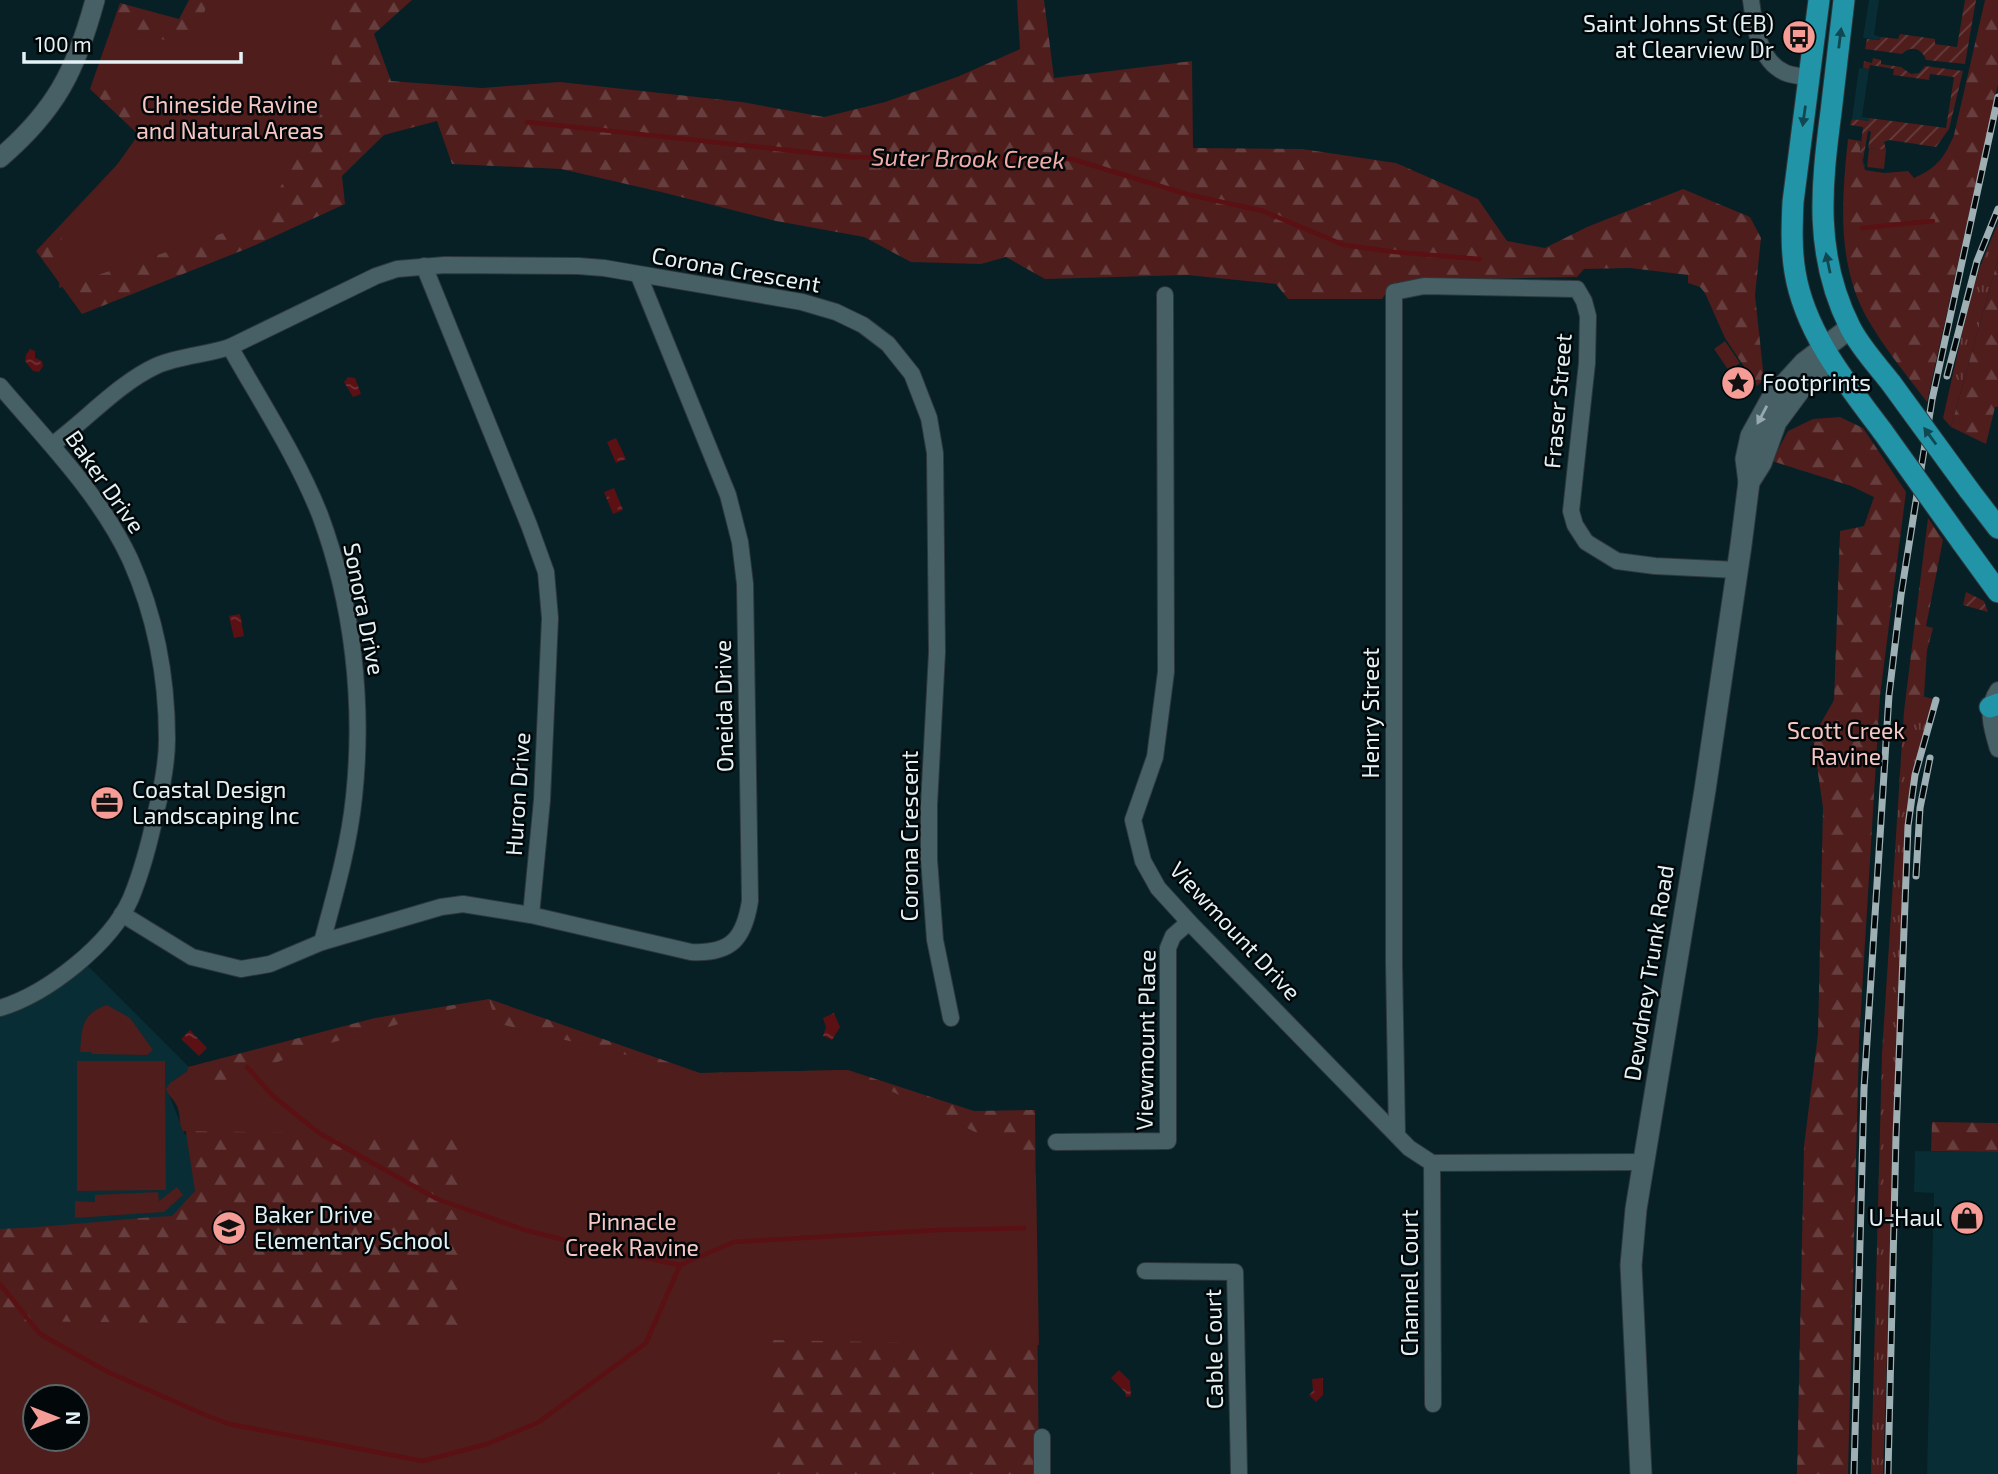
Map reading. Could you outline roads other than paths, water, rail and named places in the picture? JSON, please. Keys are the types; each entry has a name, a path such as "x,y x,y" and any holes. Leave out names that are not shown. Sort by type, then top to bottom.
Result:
{"main road":[{"path":"1819,0 1793,202 1792,253 1801,298 1828,354 1884,424 1962,532 1998,592"},
{"path":"1844,0 1824,166 1821,215 1827,265 1853,333 1998,528"},
{"name":"Dewdney Trunk Road","path":"1641,1474 1631,1265 1636,1209 1693,867 1749,482 1761,463 1776,422 1828,354 1853,333"},
{"path":"1962,532 1998,569"}],"street":[{"path":"0,158 29,132 61,90 76,61 95,0"},
{"path":"1751,0 1757,36 1773,63 1787,74 1809,77"},
{"name":"Corona Crescent","path":"52,446 148,370 172,361 230,347 376,276 397,269 424,266 578,266 802,302 843,314 863,325 888,344 912,374 929,418 936,453 937,652 929,804 930,881 935,940 951,1018"},
{"name":"Huron Drive","path":"424,266 546,572 550,631 542,800 531,915"},
{"name":"Oneida Drive","path":"531,915 691,952 711,952 722,949 738,938 744,929 750,901 745,584 740,542 728,495 639,275"},
{"name":"Fraser Street","path":"1394,292 1424,286 1577,289 1588,316 1586,388 1571,499 1575,525 1586,542 1617,561 1655,566 1737,570"},
{"name":"Henry Street","path":"1394,292 1394,963 1397,1134"},
{"name":"Viewmount Drive","path":"1165,295 1166,672 1154,757 1133,820 1143,861 1158,888 1189,922 1409,1148 1432,1163"},
{"name":"Sonora Drive","path":"230,347 319,513 337,571 349,629 356,696 356,769 349,828 322,942"},
{"name":"Baker Drive","path":"0,386 6,406 52,446 98,505 130,559 148,606 164,681 167,711 166,766 151,836 130,900 122,914 82,960 61,977 21,1001 0,1009"},
{"path":"1995,700 1990,720 1998,749"},
{"path":"122,914 192,957 241,969 270,964 322,942 441,907 463,904 531,915"},
{"name":"Viewmount Place","path":"1056,1143 1168,1141 1168,948 1172,936 1189,922"},
{"path":"1432,1163 1646,1161"},
{"name":"Channel Court","path":"1432,1163 1433,1404"},
{"name":"Cable Court","path":"1145,1270 1235,1272 1239,1474"},
{"path":"1042,1437 1042,1474"}],"water":[{"path":"30,349 35,351 35,358 42,361 43,366 39,372 33,371 25,361"},
{"path":"348,377 355,378 361,394 353,397 344,382"},
{"path":"616,438 626,459 616,463 607,442"},
{"path":"614,488 623,510 613,514 604,492"},
{"path":"240,614 244,636 234,638 229,616"},
{"path":"834,1013 840,1027 832,1040 823,1036 826,1027 823,1018"},
{"path":"190,1030 207,1048 199,1056 181,1039"},
{"path":"1119,1370 1130,1381 1131,1396 1126,1397 1125,1392 1111,1378"},
{"path":"1323,1378 1323,1395 1316,1402 1309,1395 1313,1391 1312,1379"}],"waterway":[{"name":"Suter Brook Creek","path":"527,122 851,157 1072,159 1186,194 1263,211 1344,245 1480,259"},
{"name":"Suter Brook Creek","path":"1862,228 1933,221"},
{"path":"247,1067 273,1096 319,1133 437,1199 525,1230 604,1250 680,1265"},
{"path":"0,1284 40,1334 110,1373 203,1414 229,1424 423,1461 487,1444 539,1422 646,1343 680,1265 734,1242 937,1230 1024,1228"}],"railway":[{"path":"1854,1474 1864,1089 1889,695 1901,595 1932,400 1998,97"},
{"path":"1947,376 1977,261 1998,209"},
{"path":"1888,1474 1896,1136 1908,826 1915,775 1936,700"},
{"path":"1916,876 1920,808 1930,758"}],"place":[{"name":"Saint Johns St (EB) at Clearview Dr","path":"1799,37"},
{"name":"Footprints","path":"1738,383"},
{"name":"Coastal Design Landscaping Inc","path":"107,803"},
{"name":"U-Haul","path":"1967,1218"},
{"name":"Baker Drive Elementary School","path":"229,1228"}],"park label":[{"name":"Chineside Ravine and Natural Areas","path":"230,118"},
{"name":"Scott Creek Ravine","path":"1846,744"},
{"name":"Pinnacle Creek Ravine","path":"632,1235"}]}
